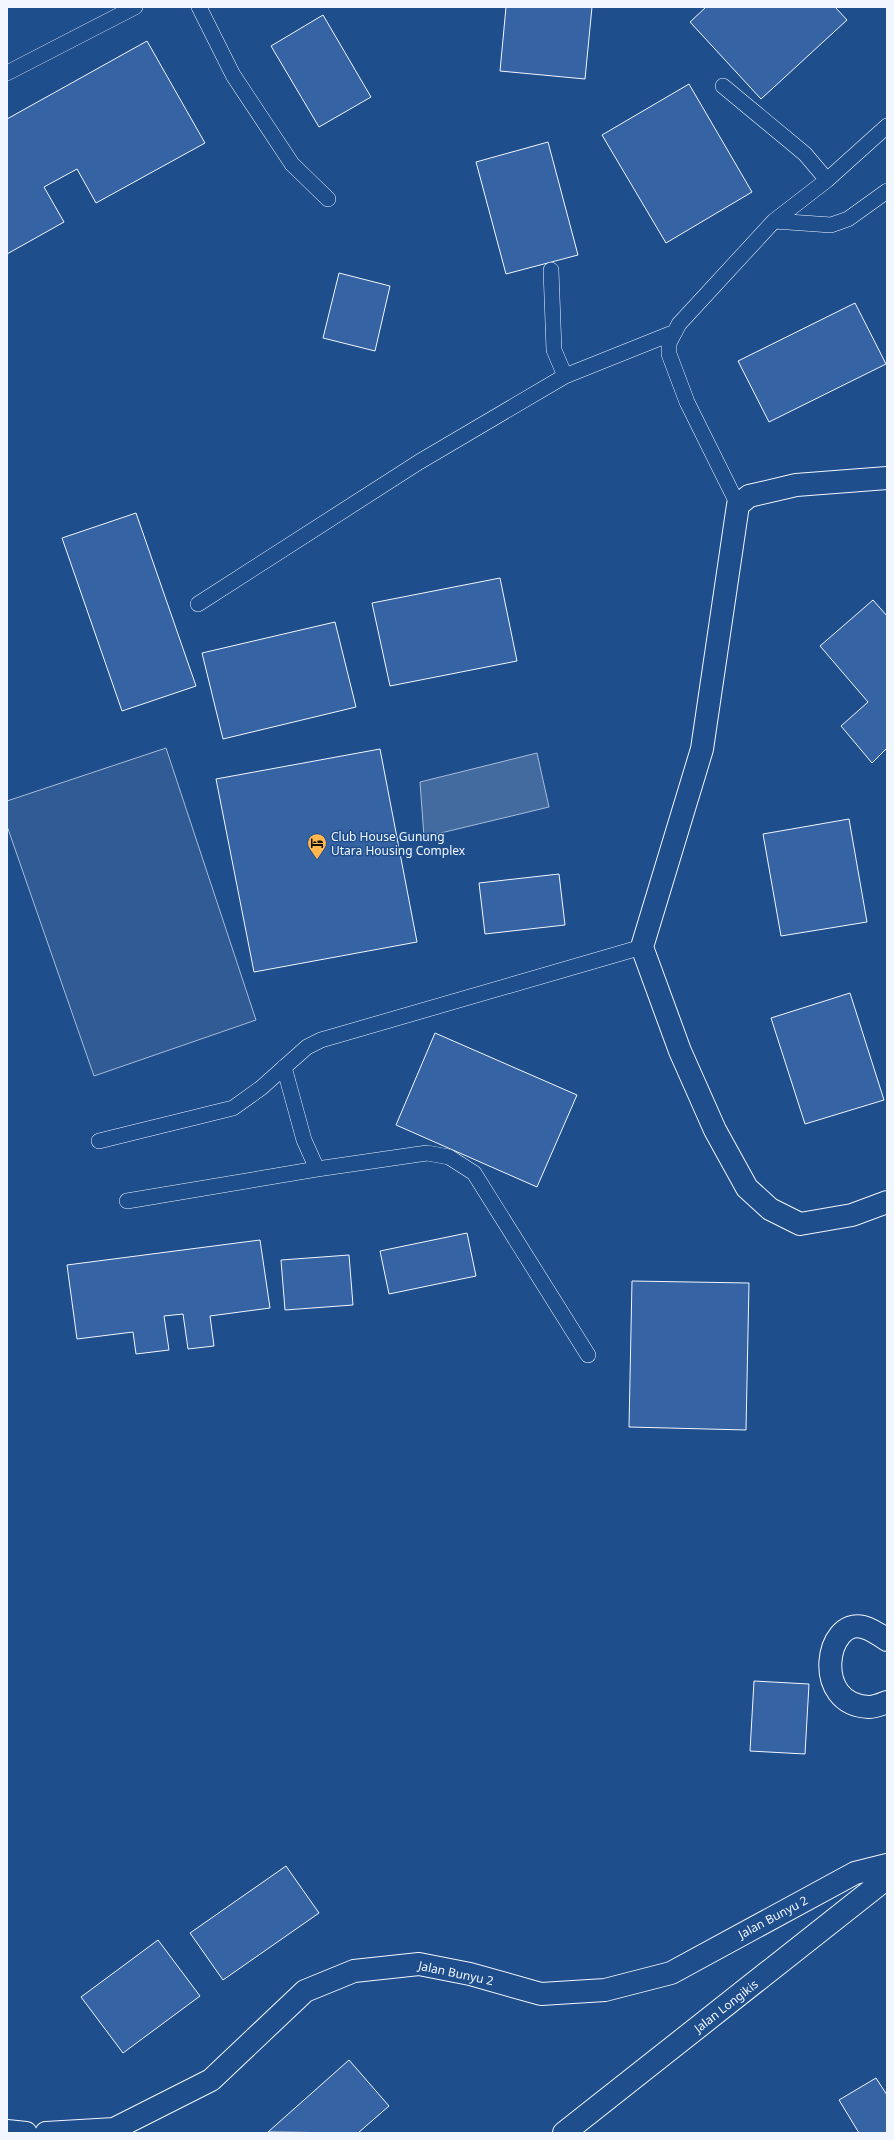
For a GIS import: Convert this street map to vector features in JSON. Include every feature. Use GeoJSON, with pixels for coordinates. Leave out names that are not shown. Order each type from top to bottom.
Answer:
{"type":"FeatureCollection","features":[{"type":"Feature","properties":{"kind":"street"},"geometry":{"type":"LineString","coordinates":[[887,478],[796,484],[749,496],[738,505],[702,749],[642,947],[684,1058],[715,1130],[747,1188],[770,1209],[800,1224],[852,1215],[887,1202]]}},
{"type":"Feature","properties":{"kind":"street"},"geometry":{"type":"LineString","coordinates":[[887,1640],[862,1626],[851,1628],[840,1634],[832,1648],[829,1670],[838,1691],[853,1704],[870,1707],[887,1702]]}},
{"type":"Feature","properties":{"kind":"street","name":"Jalan Bunyu 2"},"geometry":{"type":"LineString","coordinates":[[46,2133],[114,2129],[211,2080],[305,1991],[354,1971],[419,1964],[470,1974],[541,1994],[605,1990],[671,1973],[855,1873],[887,1865]]}},
{"type":"Feature","properties":{"kind":"street","name":"Jalan Longikis"},"geometry":{"type":"LineString","coordinates":[[564,2133],[887,1878]]}},
{"type":"Feature","properties":{"kind":"street"},"geometry":{"type":"LineString","coordinates":[[7,2130],[26,2133]]}},
{"type":"Feature","properties":{"kind":"lane"},"geometry":{"type":"LineString","coordinates":[[7,73],[135,7]]}},
{"type":"Feature","properties":{"kind":"lane"},"geometry":{"type":"LineString","coordinates":[[199,7],[233,75],[292,164],[328,199]]}},
{"type":"Feature","properties":{"kind":"lane"},"geometry":{"type":"LineString","coordinates":[[723,86],[806,154],[827,180]]}},
{"type":"Feature","properties":{"kind":"lane"},"geometry":{"type":"LineString","coordinates":[[738,505],[687,402],[669,354],[669,343],[679,324],[774,221],[827,180],[887,126]]}},
{"type":"Feature","properties":{"kind":"lane"},"geometry":{"type":"LineString","coordinates":[[774,221],[831,225],[848,218],[887,191]]}},
{"type":"Feature","properties":{"kind":"lane"},"geometry":{"type":"LineString","coordinates":[[551,270],[554,350],[565,376]]}},
{"type":"Feature","properties":{"kind":"lane"},"geometry":{"type":"LineString","coordinates":[[198,604],[419,462],[565,376],[675,332]]}},
{"type":"Feature","properties":{"kind":"lane"},"geometry":{"type":"LineString","coordinates":[[99,1141],[234,1108],[261,1088],[307,1047],[321,1040],[642,947]]}},
{"type":"Feature","properties":{"kind":"lane"},"geometry":{"type":"LineString","coordinates":[[284,1067],[304,1140],[317,1169]]}},
{"type":"Feature","properties":{"kind":"lane"},"geometry":{"type":"LineString","coordinates":[[127,1201],[317,1169],[427,1153],[448,1157],[474,1173],[588,1355]]}},
{"type":"Feature","properties":{"kind":"shaded area"},"geometry":{"type":"Polygon","coordinates":[[[166,748],[256,1020],[94,1076],[7,826],[7,801],[166,748]]]}},
{"type":"Feature","properties":{"kind":"shaded area"},"geometry":{"type":"Polygon","coordinates":[[[537,753],[549,807],[424,837],[420,782],[537,753]]]}},
{"type":"Feature","properties":{"kind":"building"},"geometry":{"type":"Polygon","coordinates":[[[506,7],[592,7],[585,79],[500,71],[506,7]]]}},
{"type":"Feature","properties":{"kind":"building"},"geometry":{"type":"Polygon","coordinates":[[[706,7],[835,7],[847,20],[761,99],[690,22],[706,7]]]}},
{"type":"Feature","properties":{"kind":"building"},"geometry":{"type":"Polygon","coordinates":[[[323,15],[371,97],[319,127],[271,46],[323,15]]]}},
{"type":"Feature","properties":{"kind":"building"},"geometry":{"type":"Polygon","coordinates":[[[147,41],[205,143],[96,203],[77,169],[44,187],[64,222],[7,254],[7,119],[147,41]]]}},
{"type":"Feature","properties":{"kind":"building"},"geometry":{"type":"Polygon","coordinates":[[[689,84],[752,192],[666,243],[602,135],[689,84]]]}},
{"type":"Feature","properties":{"kind":"building"},"geometry":{"type":"Polygon","coordinates":[[[548,142],[578,255],[506,274],[476,162],[548,142]]]}},
{"type":"Feature","properties":{"kind":"building"},"geometry":{"type":"Polygon","coordinates":[[[339,273],[390,286],[375,351],[323,338],[339,273]]]}},
{"type":"Feature","properties":{"kind":"building"},"geometry":{"type":"Polygon","coordinates":[[[855,303],[886,364],[769,422],[738,361],[855,303]]]}},
{"type":"Feature","properties":{"kind":"building"},"geometry":{"type":"Polygon","coordinates":[[[136,513],[196,686],[122,711],[62,538],[136,513]]]}},
{"type":"Feature","properties":{"kind":"building"},"geometry":{"type":"Polygon","coordinates":[[[500,578],[517,661],[390,686],[372,603],[500,578]]]}},
{"type":"Feature","properties":{"kind":"building"},"geometry":{"type":"Polygon","coordinates":[[[873,600],[887,616],[887,748],[872,763],[841,726],[868,702],[820,646],[873,600]]]}},
{"type":"Feature","properties":{"kind":"building"},"geometry":{"type":"Polygon","coordinates":[[[335,622],[356,707],[223,739],[202,653],[335,622]]]}},
{"type":"Feature","properties":{"kind":"building","name":"Club House Gunung Utara Housing Complex"},"geometry":{"type":"Polygon","coordinates":[[[380,749],[417,942],[254,972],[216,779],[380,749]]]}},
{"type":"Feature","properties":{"kind":"building"},"geometry":{"type":"Polygon","coordinates":[[[849,819],[867,922],[781,936],[763,834],[849,819]]]}},
{"type":"Feature","properties":{"kind":"building"},"geometry":{"type":"Polygon","coordinates":[[[559,874],[565,925],[485,934],[479,883],[559,874]]]}},
{"type":"Feature","properties":{"kind":"building"},"geometry":{"type":"Polygon","coordinates":[[[850,993],[884,1100],[805,1124],[771,1018],[850,993]]]}},
{"type":"Feature","properties":{"kind":"building"},"geometry":{"type":"Polygon","coordinates":[[[435,1033],[577,1095],[537,1187],[396,1125],[435,1033]]]}},
{"type":"Feature","properties":{"kind":"building"},"geometry":{"type":"Polygon","coordinates":[[[467,1233],[476,1276],[389,1294],[380,1251],[467,1233]]]}},
{"type":"Feature","properties":{"kind":"building"},"geometry":{"type":"Polygon","coordinates":[[[260,1240],[270,1308],[210,1316],[214,1346],[188,1349],[183,1314],[164,1316],[169,1350],[136,1354],[133,1332],[77,1339],[67,1265],[260,1240]]]}},
{"type":"Feature","properties":{"kind":"building"},"geometry":{"type":"Polygon","coordinates":[[[349,1255],[353,1305],[285,1310],[281,1260],[349,1255]]]}},
{"type":"Feature","properties":{"kind":"building"},"geometry":{"type":"Polygon","coordinates":[[[632,1281],[749,1283],[746,1430],[629,1427],[632,1281]]]}},
{"type":"Feature","properties":{"kind":"building"},"geometry":{"type":"Polygon","coordinates":[[[754,1681],[809,1684],[805,1754],[750,1751],[754,1681]]]}},
{"type":"Feature","properties":{"kind":"building"},"geometry":{"type":"Polygon","coordinates":[[[286,1866],[319,1913],[223,1980],[190,1933],[286,1866]]]}},
{"type":"Feature","properties":{"kind":"building"},"geometry":{"type":"Polygon","coordinates":[[[158,1940],[200,1996],[123,2053],[81,1997],[158,1940]]]}},
{"type":"Feature","properties":{"kind":"building"},"geometry":{"type":"Polygon","coordinates":[[[349,2060],[389,2106],[358,2133],[268,2132],[349,2060]]]}},
{"type":"Feature","properties":{"kind":"building"},"geometry":{"type":"Polygon","coordinates":[[[876,2078],[887,2095],[887,2133],[859,2133],[839,2100],[876,2078]]]}},
{"type":"Feature","properties":{"kind":"place","name":"Club House Gunung Utara Housing Complex"},"geometry":{"type":"Point","coordinates":[317,860]}}]}
